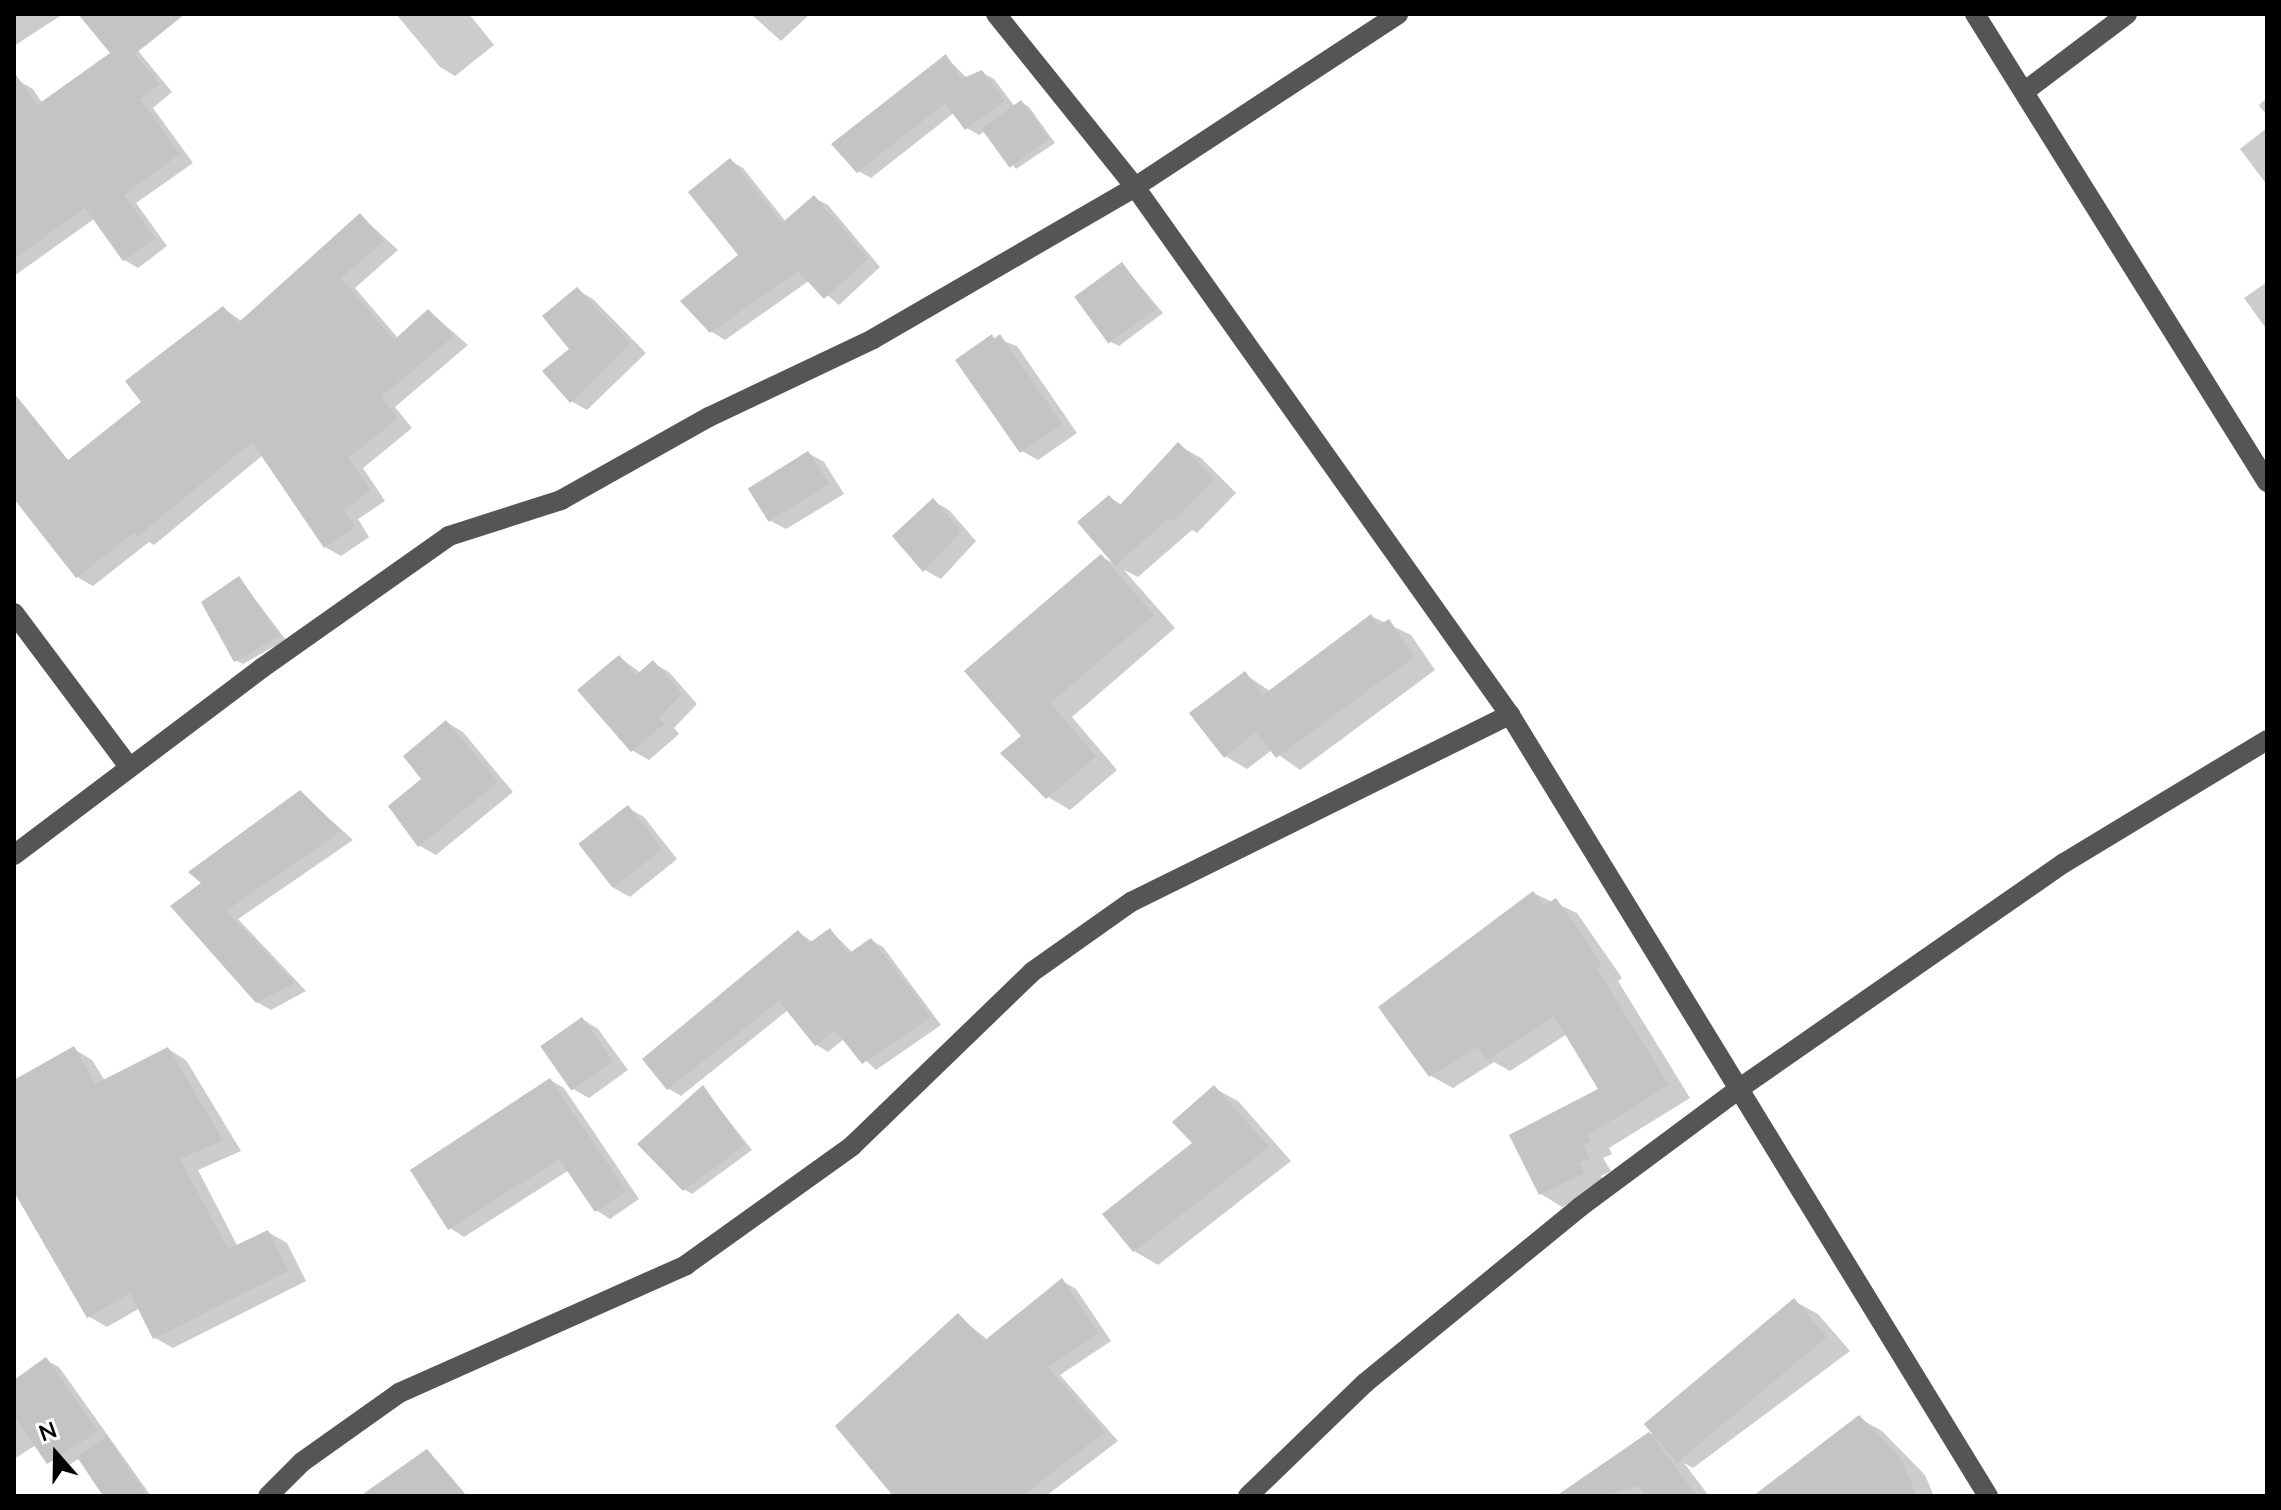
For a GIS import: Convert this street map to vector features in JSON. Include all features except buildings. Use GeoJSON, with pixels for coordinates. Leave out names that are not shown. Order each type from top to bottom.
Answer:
{"type":"FeatureCollection","features":[{"type":"Feature","properties":{"kind":"street"},"geometry":{"type":"LineString","coordinates":[[996,14],[1135,187],[1510,715],[1988,1496]]}},
{"type":"Feature","properties":{"kind":"street"},"geometry":{"type":"LineString","coordinates":[[14,855],[129,767],[449,536],[561,500],[709,417],[873,339],[1135,187],[1398,14]]}},
{"type":"Feature","properties":{"kind":"street"},"geometry":{"type":"LineString","coordinates":[[1975,14],[2267,482]]}},
{"type":"Feature","properties":{"kind":"street"},"geometry":{"type":"LineString","coordinates":[[2025,91],[2127,14]]}},
{"type":"Feature","properties":{"kind":"street"},"geometry":{"type":"LineString","coordinates":[[14,613],[129,767]]}},
{"type":"Feature","properties":{"kind":"street"},"geometry":{"type":"LineString","coordinates":[[268,1496],[302,1462],[399,1393],[686,1265],[852,1146],[1032,972],[1131,902],[1510,715]]}},
{"type":"Feature","properties":{"kind":"street"},"geometry":{"type":"LineString","coordinates":[[1248,1496],[1377,1373],[1580,1207],[1740,1088],[2064,863],[2267,740]]}}]}
